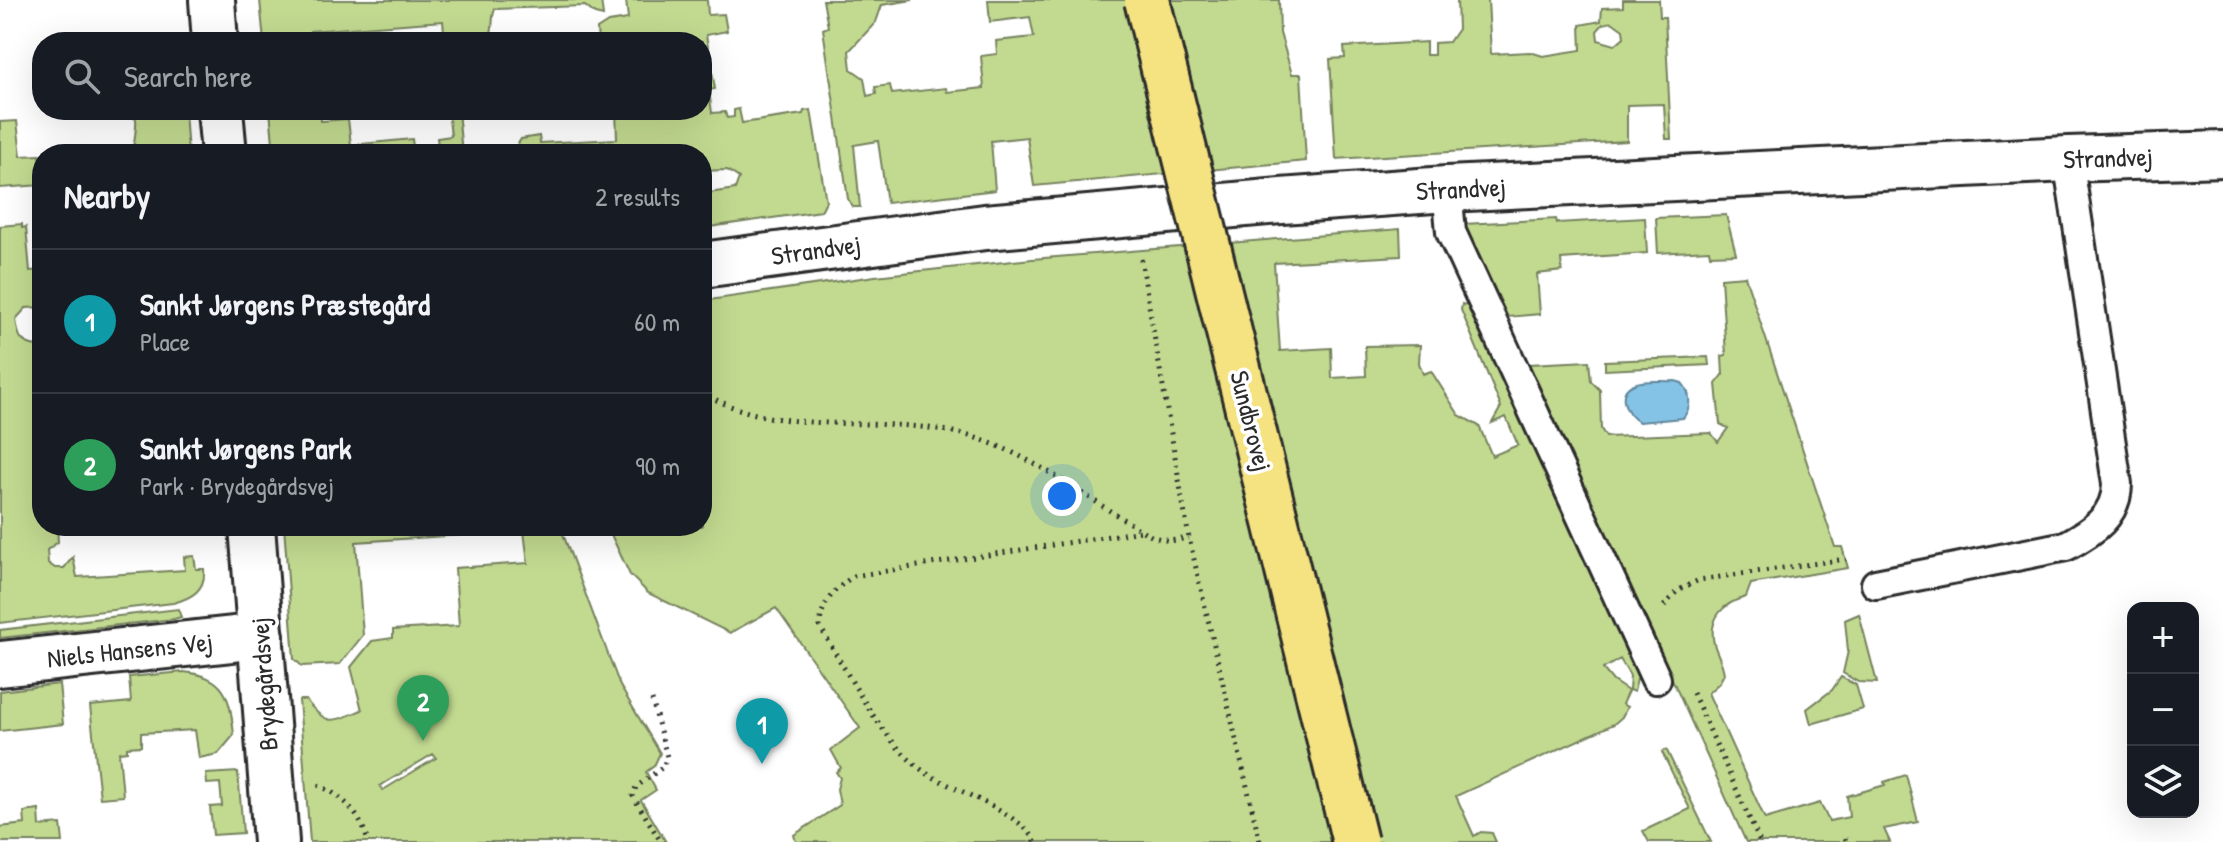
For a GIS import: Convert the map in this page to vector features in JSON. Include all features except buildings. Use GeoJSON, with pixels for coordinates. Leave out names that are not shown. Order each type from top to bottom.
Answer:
{"type":"FeatureCollection","features":[{"type":"Feature","properties":{"kind":"main road","name":"Sundbrovej"},"geometry":{"type":"LineString","coordinates":[[1147,0],[1355,842]]}},
{"type":"Feature","properties":{"kind":"street"},"geometry":{"type":"LineString","coordinates":[[212,0],[214,32]]}},
{"type":"Feature","properties":{"kind":"street"},"geometry":{"type":"LineString","coordinates":[[221,120],[223,144]]}},
{"type":"Feature","properties":{"kind":"street","name":"Strandvej"},"geometry":{"type":"LineString","coordinates":[[712,264],[985,227],[1447,189],[2223,154]]}},
{"type":"Feature","properties":{"kind":"street","name":"Brydegårdsvej"},"geometry":{"type":"LineString","coordinates":[[253,536],[276,842]]}},
{"type":"Feature","properties":{"kind":"street","name":"Niels Hansens Vej"},"geometry":{"type":"LineString","coordinates":[[0,664],[261,636]]}},
{"type":"Feature","properties":{"kind":"lane"},"geometry":{"type":"LineString","coordinates":[[1876,584],[2066,546],[2091,531],[2111,512],[2117,484],[2068,159]]}},
{"type":"Feature","properties":{"kind":"lane"},"geometry":{"type":"LineString","coordinates":[[1447,189],[1451,232],[1656,679]]}},
{"type":"Feature","properties":{"kind":"path"},"geometry":{"type":"LineString","coordinates":[[1134,213],[1189,538],[1260,842]]}},
{"type":"Feature","properties":{"kind":"path"},"geometry":{"type":"LineString","coordinates":[[712,396],[744,410],[789,422],[927,428],[971,436],[1015,454],[1153,537],[1170,541],[1189,538]]}},
{"type":"Feature","properties":{"kind":"path"},"geometry":{"type":"LineString","coordinates":[[1035,842],[1034,837],[1014,819],[926,773],[887,736],[820,627],[820,615],[830,596],[854,576],[1142,531]]}},
{"type":"Feature","properties":{"kind":"path"},"geometry":{"type":"LineString","coordinates":[[1661,615],[1670,596],[1688,584],[1854,558]]}},
{"type":"Feature","properties":{"kind":"path"},"geometry":{"type":"LineString","coordinates":[[1691,689],[1760,842]]}},
{"type":"Feature","properties":{"kind":"path"},"geometry":{"type":"LineString","coordinates":[[652,700],[667,757],[663,767],[636,787],[633,796],[661,842]]}},
{"type":"Feature","properties":{"kind":"path"},"geometry":{"type":"LineString","coordinates":[[272,787],[310,782],[325,788],[355,812],[363,824],[368,842]]}},
{"type":"Feature","properties":{"kind":"green space"},"geometry":{"type":"Polygon","coordinates":[[[260,0],[601,0],[603,16],[585,6],[495,9],[491,32],[444,32],[443,21],[310,32],[263,32],[260,0]]]}},
{"type":"Feature","properties":{"kind":"green space"},"geometry":{"type":"Polygon","coordinates":[[[626,0],[707,0],[708,15],[724,14],[727,31],[712,34],[597,32],[608,22],[628,19],[626,0]]]}},
{"type":"Feature","properties":{"kind":"green space"},"geometry":{"type":"Polygon","coordinates":[[[823,0],[913,0],[882,5],[876,22],[849,51],[851,69],[864,78],[867,96],[876,94],[875,87],[890,85],[892,94],[946,88],[947,92],[984,88],[981,56],[997,54],[996,41],[1034,37],[1030,17],[990,22],[988,0],[1279,0],[1280,33],[1292,74],[1301,74],[1306,161],[1034,186],[1027,137],[991,141],[995,190],[887,203],[878,141],[854,145],[860,207],[853,207],[848,199],[823,29],[828,27],[823,0]]]}},
{"type":"Feature","properties":{"kind":"green space"},"geometry":{"type":"Polygon","coordinates":[[[1457,0],[1488,0],[1491,54],[1530,52],[1543,56],[1581,50],[1580,25],[1601,21],[1602,8],[1623,7],[1623,0],[1659,0],[1660,17],[1665,17],[1671,139],[1666,139],[1664,104],[1627,105],[1627,141],[1336,159],[1330,59],[1345,58],[1344,47],[1426,42],[1426,55],[1434,55],[1434,43],[1449,42],[1458,29],[1457,0]],[[1612,22],[1603,24],[1597,31],[1598,40],[1615,45],[1624,37],[1623,30],[1612,22]]]}},
{"type":"Feature","properties":{"kind":"green space"},"geometry":{"type":"Polygon","coordinates":[[[739,109],[742,123],[803,114],[811,110],[826,201],[821,211],[712,227],[712,192],[735,189],[739,178],[727,170],[712,171],[712,144],[518,144],[521,139],[539,136],[540,143],[617,139],[616,120],[712,120],[712,113],[725,112],[727,118],[734,117],[734,110],[739,109]]]}},
{"type":"Feature","properties":{"kind":"green space"},"geometry":{"type":"Polygon","coordinates":[[[136,120],[186,120],[187,144],[134,144],[136,120]]]}},
{"type":"Feature","properties":{"kind":"green space"},"geometry":{"type":"Polygon","coordinates":[[[271,120],[348,120],[351,144],[273,144],[271,120]]]}},
{"type":"Feature","properties":{"kind":"green space"},"geometry":{"type":"Polygon","coordinates":[[[449,120],[459,120],[461,144],[438,144],[437,138],[451,136],[449,120]]]}},
{"type":"Feature","properties":{"kind":"green space"},"geometry":{"type":"Polygon","coordinates":[[[17,121],[21,156],[32,155],[32,186],[0,188],[0,122],[17,121]]]}},
{"type":"Feature","properties":{"kind":"green space"},"geometry":{"type":"Polygon","coordinates":[[[412,139],[413,144],[361,144],[412,139]]]}},
{"type":"Feature","properties":{"kind":"green space"},"geometry":{"type":"Polygon","coordinates":[[[1726,215],[1736,254],[1710,255],[1709,250],[1658,253],[1656,218],[1726,215]]]}},
{"type":"Feature","properties":{"kind":"green space"},"geometry":{"type":"Polygon","coordinates":[[[1645,218],[1647,253],[1561,259],[1562,271],[1537,274],[1540,314],[1507,317],[1464,224],[1556,219],[1557,223],[1645,218]]]}},
{"type":"Feature","properties":{"kind":"green space"},"geometry":{"type":"Polygon","coordinates":[[[22,224],[22,228],[26,227],[32,271],[32,308],[26,308],[16,319],[21,338],[32,344],[32,536],[58,536],[58,542],[47,550],[48,563],[55,568],[64,568],[73,557],[77,577],[185,570],[184,557],[194,556],[196,569],[204,569],[203,582],[186,599],[0,623],[0,226],[22,224]]]}},
{"type":"Feature","properties":{"kind":"green space"},"geometry":{"type":"Polygon","coordinates":[[[1400,229],[1401,256],[1274,263],[1280,351],[1331,348],[1332,378],[1366,376],[1365,346],[1420,345],[1419,363],[1423,374],[1431,371],[1459,415],[1479,426],[1492,456],[1518,445],[1506,417],[1492,423],[1501,407],[1461,310],[1462,304],[1470,306],[1636,667],[1638,675],[1634,692],[1629,690],[1630,676],[1620,659],[1603,669],[1613,681],[1628,691],[1622,704],[1627,707],[1622,717],[1614,724],[1456,796],[1474,836],[1481,832],[1492,833],[1496,842],[796,842],[794,835],[840,805],[837,789],[840,778],[836,772],[841,768],[831,750],[860,728],[776,608],[730,633],[648,593],[630,575],[612,536],[712,536],[712,300],[875,276],[1032,259],[1400,229]]]}},
{"type":"Feature","properties":{"kind":"green space"},"geometry":{"type":"Polygon","coordinates":[[[1745,276],[1835,547],[1842,547],[1848,568],[1751,584],[1746,597],[1724,608],[1715,619],[1713,635],[1724,674],[1708,693],[1765,819],[1820,803],[1829,821],[1849,817],[1847,796],[1906,775],[1918,822],[1884,829],[1890,842],[1746,842],[1529,364],[1589,361],[1591,381],[1600,390],[1601,429],[1606,437],[1711,433],[1718,442],[1728,428],[1720,424],[1716,384],[1723,375],[1722,356],[1726,355],[1721,278],[1745,276]]]}},
{"type":"Feature","properties":{"kind":"green space"},"geometry":{"type":"Polygon","coordinates":[[[1708,357],[1709,365],[1605,370],[1605,361],[1708,357]]]}},
{"type":"Feature","properties":{"kind":"green space"},"geometry":{"type":"Polygon","coordinates":[[[285,536],[448,536],[356,542],[363,635],[340,664],[302,666],[294,659],[285,536]]]}},
{"type":"Feature","properties":{"kind":"green space"},"geometry":{"type":"Polygon","coordinates":[[[525,536],[564,536],[620,686],[660,753],[654,766],[646,772],[656,790],[641,800],[666,842],[310,842],[299,700],[306,700],[319,715],[331,720],[362,710],[351,667],[372,641],[393,638],[393,630],[459,626],[455,568],[528,563],[525,536]],[[433,754],[380,786],[383,790],[436,758],[433,754]]]}},
{"type":"Feature","properties":{"kind":"green space"},"geometry":{"type":"Polygon","coordinates":[[[178,609],[181,617],[174,619],[0,638],[0,630],[178,609]]]}},
{"type":"Feature","properties":{"kind":"green space"},"geometry":{"type":"Polygon","coordinates":[[[1859,614],[1877,683],[1858,682],[1843,673],[1848,651],[1845,620],[1859,614]]]}},
{"type":"Feature","properties":{"kind":"green space"},"geometry":{"type":"Polygon","coordinates":[[[184,672],[198,674],[218,684],[228,700],[234,735],[218,754],[199,758],[195,730],[141,733],[141,746],[127,747],[127,751],[119,752],[123,796],[100,798],[90,706],[131,702],[129,677],[184,672]]]}},
{"type":"Feature","properties":{"kind":"green space"},"geometry":{"type":"Polygon","coordinates":[[[1841,677],[1856,685],[1863,709],[1811,724],[1807,709],[1832,690],[1841,677]]]}},
{"type":"Feature","properties":{"kind":"green space"},"geometry":{"type":"Polygon","coordinates":[[[59,684],[63,724],[0,731],[0,691],[59,684]]]}},
{"type":"Feature","properties":{"kind":"green space"},"geometry":{"type":"Polygon","coordinates":[[[1665,750],[1711,842],[1649,842],[1643,831],[1690,809],[1662,752],[1665,750]]]}},
{"type":"Feature","properties":{"kind":"green space"},"geometry":{"type":"Polygon","coordinates":[[[238,772],[243,833],[213,835],[210,807],[222,806],[220,783],[207,784],[206,774],[238,772]]]}},
{"type":"Feature","properties":{"kind":"green space"},"geometry":{"type":"Polygon","coordinates":[[[39,810],[40,826],[61,824],[63,842],[0,842],[0,827],[25,824],[24,812],[39,810]]]}},
{"type":"Feature","properties":{"kind":"water"},"geometry":{"type":"Polygon","coordinates":[[[1643,382],[1682,383],[1689,396],[1688,409],[1683,418],[1639,422],[1630,414],[1624,403],[1628,388],[1643,382]]]}},
{"type":"Feature","properties":{"kind":"place","name":"Sankt Jørgens Park"},"geometry":{"type":"Point","coordinates":[423,741]}},
{"type":"Feature","properties":{"kind":"place","name":"Sankt Jørgens Præstegård"},"geometry":{"type":"Point","coordinates":[762,764]}}]}
